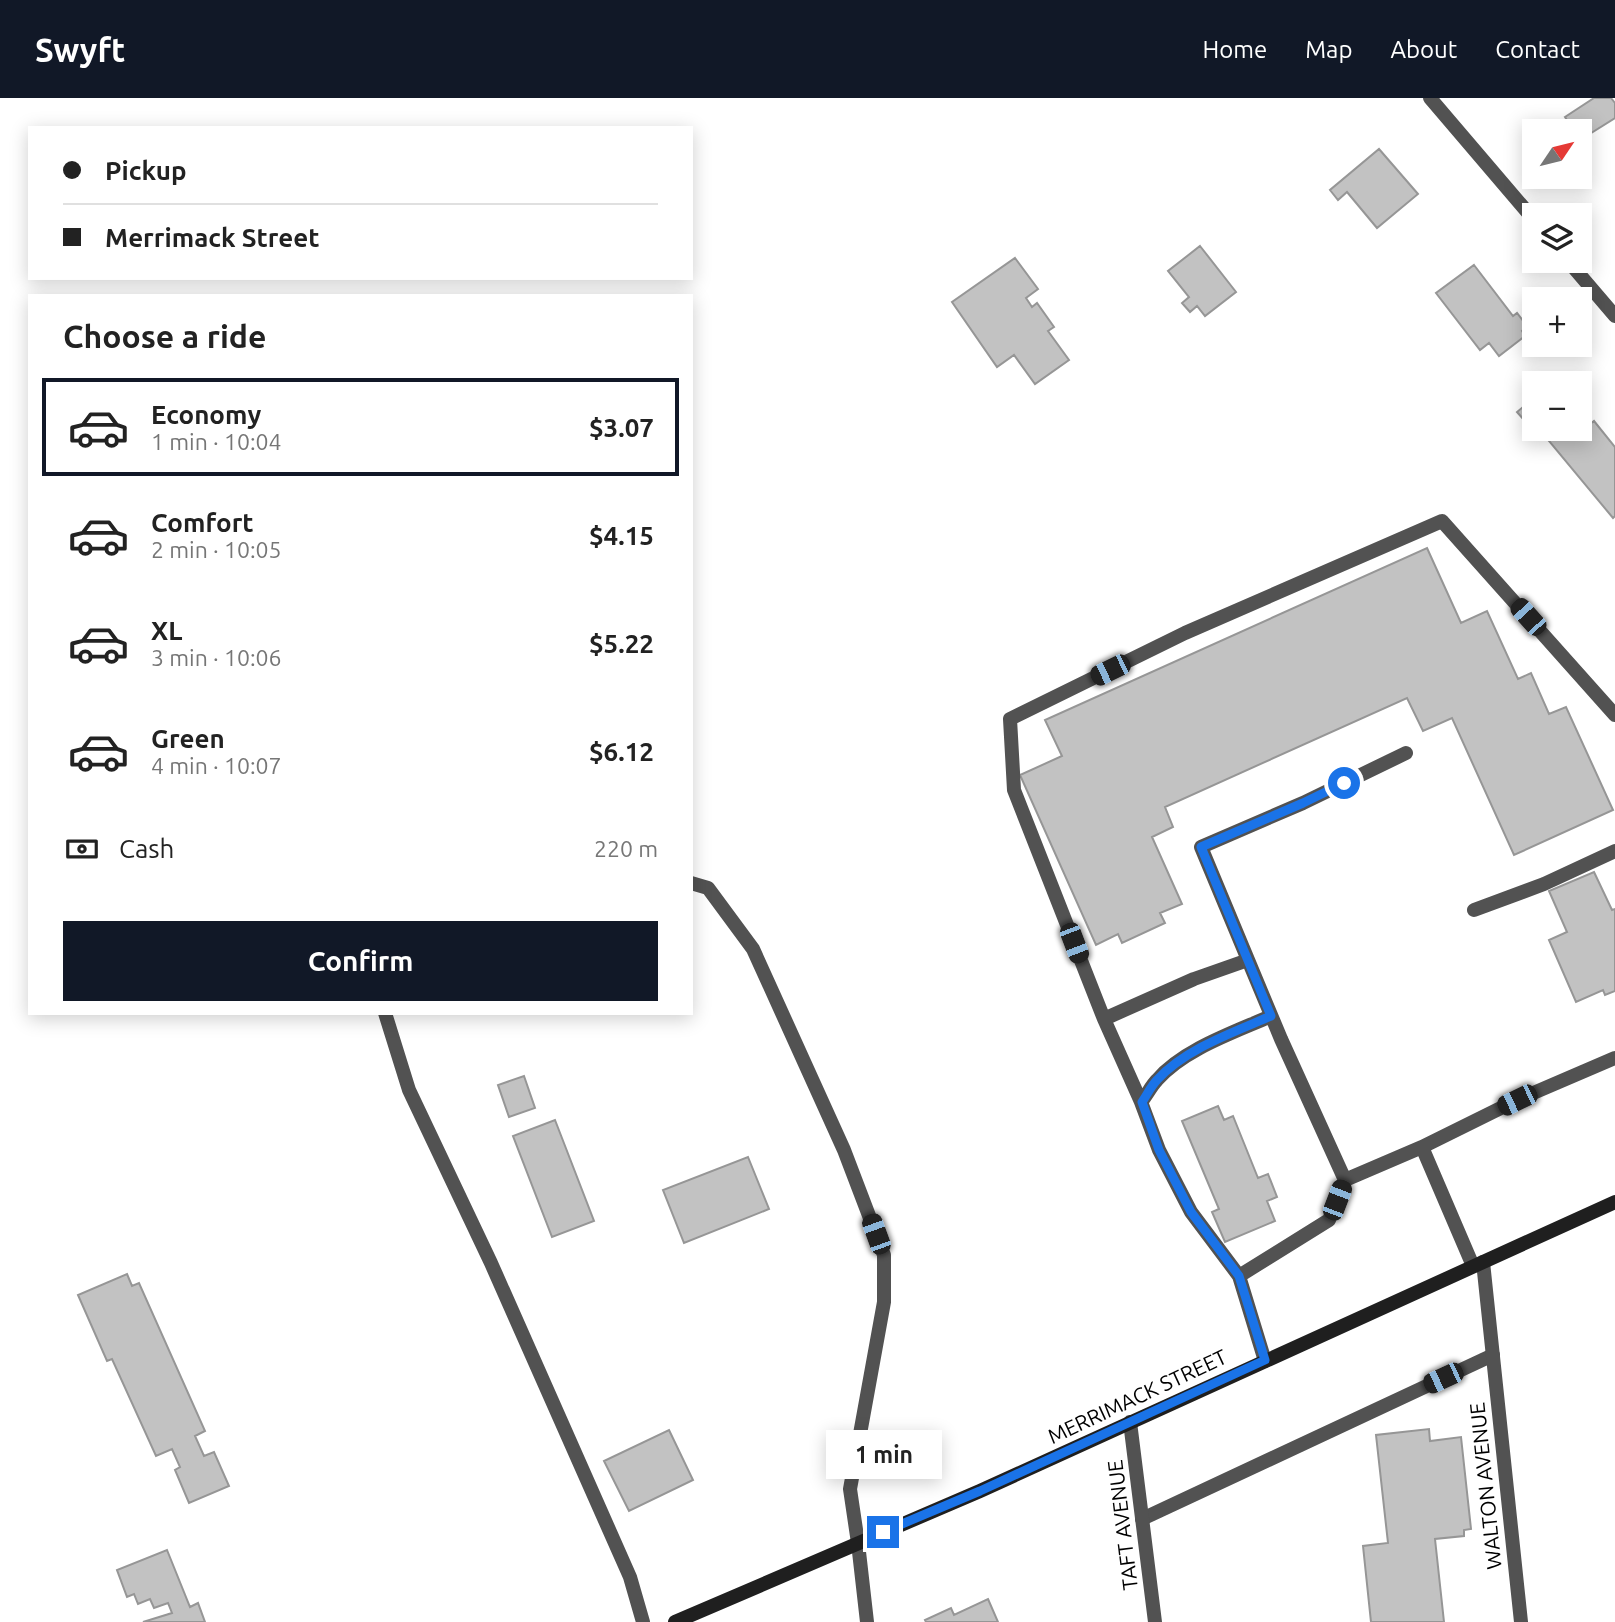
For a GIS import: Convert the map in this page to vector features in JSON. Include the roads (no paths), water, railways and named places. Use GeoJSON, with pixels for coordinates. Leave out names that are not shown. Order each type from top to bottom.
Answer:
{"type":"FeatureCollection","features":[{"type":"Feature","properties":{"kind":"main road","name":"MERRIMACK STREET"},"geometry":{"type":"LineString","coordinates":[[675,1622],[980,1491],[1615,1202]]}},
{"type":"Feature","properties":{"kind":"street"},"geometry":{"type":"LineString","coordinates":[[1430,98],[1522,206]]}},
{"type":"Feature","properties":{"kind":"street"},"geometry":{"type":"LineString","coordinates":[[1578,273],[1615,316]]}},
{"type":"Feature","properties":{"kind":"street"},"geometry":{"type":"LineString","coordinates":[[1265,1360],[1239,1276],[1191,1212],[1159,1150],[1142,1102],[1104,1019],[1014,790],[1010,719],[1185,634],[1442,521],[1615,715]]}},
{"type":"Feature","properties":{"kind":"street"},"geometry":{"type":"LineString","coordinates":[[1345,1180],[1271,1016],[1201,847],[1303,803],[1406,753]]}},
{"type":"Feature","properties":{"kind":"street"},"geometry":{"type":"LineString","coordinates":[[1474,910],[1544,884],[1615,851]]}},
{"type":"Feature","properties":{"kind":"street"},"geometry":{"type":"LineString","coordinates":[[693,884],[708,888],[753,949],[844,1150],[884,1255],[884,1302],[850,1489],[867,1622]]}},
{"type":"Feature","properties":{"kind":"street"},"geometry":{"type":"LineString","coordinates":[[1104,1019],[1194,979],[1248,960]]}},
{"type":"Feature","properties":{"kind":"street"},"geometry":{"type":"LineString","coordinates":[[386,1015],[409,1090],[491,1263],[588,1481],[630,1577],[643,1622]]}},
{"type":"Feature","properties":{"kind":"street"},"geometry":{"type":"LineString","coordinates":[[1142,1102],[1157,1080],[1176,1063],[1203,1047],[1271,1016]]}},
{"type":"Feature","properties":{"kind":"street"},"geometry":{"type":"LineString","coordinates":[[1239,1276],[1329,1220],[1345,1180],[1615,1058]]}},
{"type":"Feature","properties":{"kind":"street","name":"WALTON AVENUE"},"geometry":{"type":"LineString","coordinates":[[1422,1147],[1478,1264],[1493,1355],[1521,1622]]}},
{"type":"Feature","properties":{"kind":"street"},"geometry":{"type":"LineString","coordinates":[[1142,1519],[1493,1355]]}},
{"type":"Feature","properties":{"kind":"street","name":"TAFT AVENUE"},"geometry":{"type":"LineString","coordinates":[[1130,1422],[1155,1622]]}}]}
